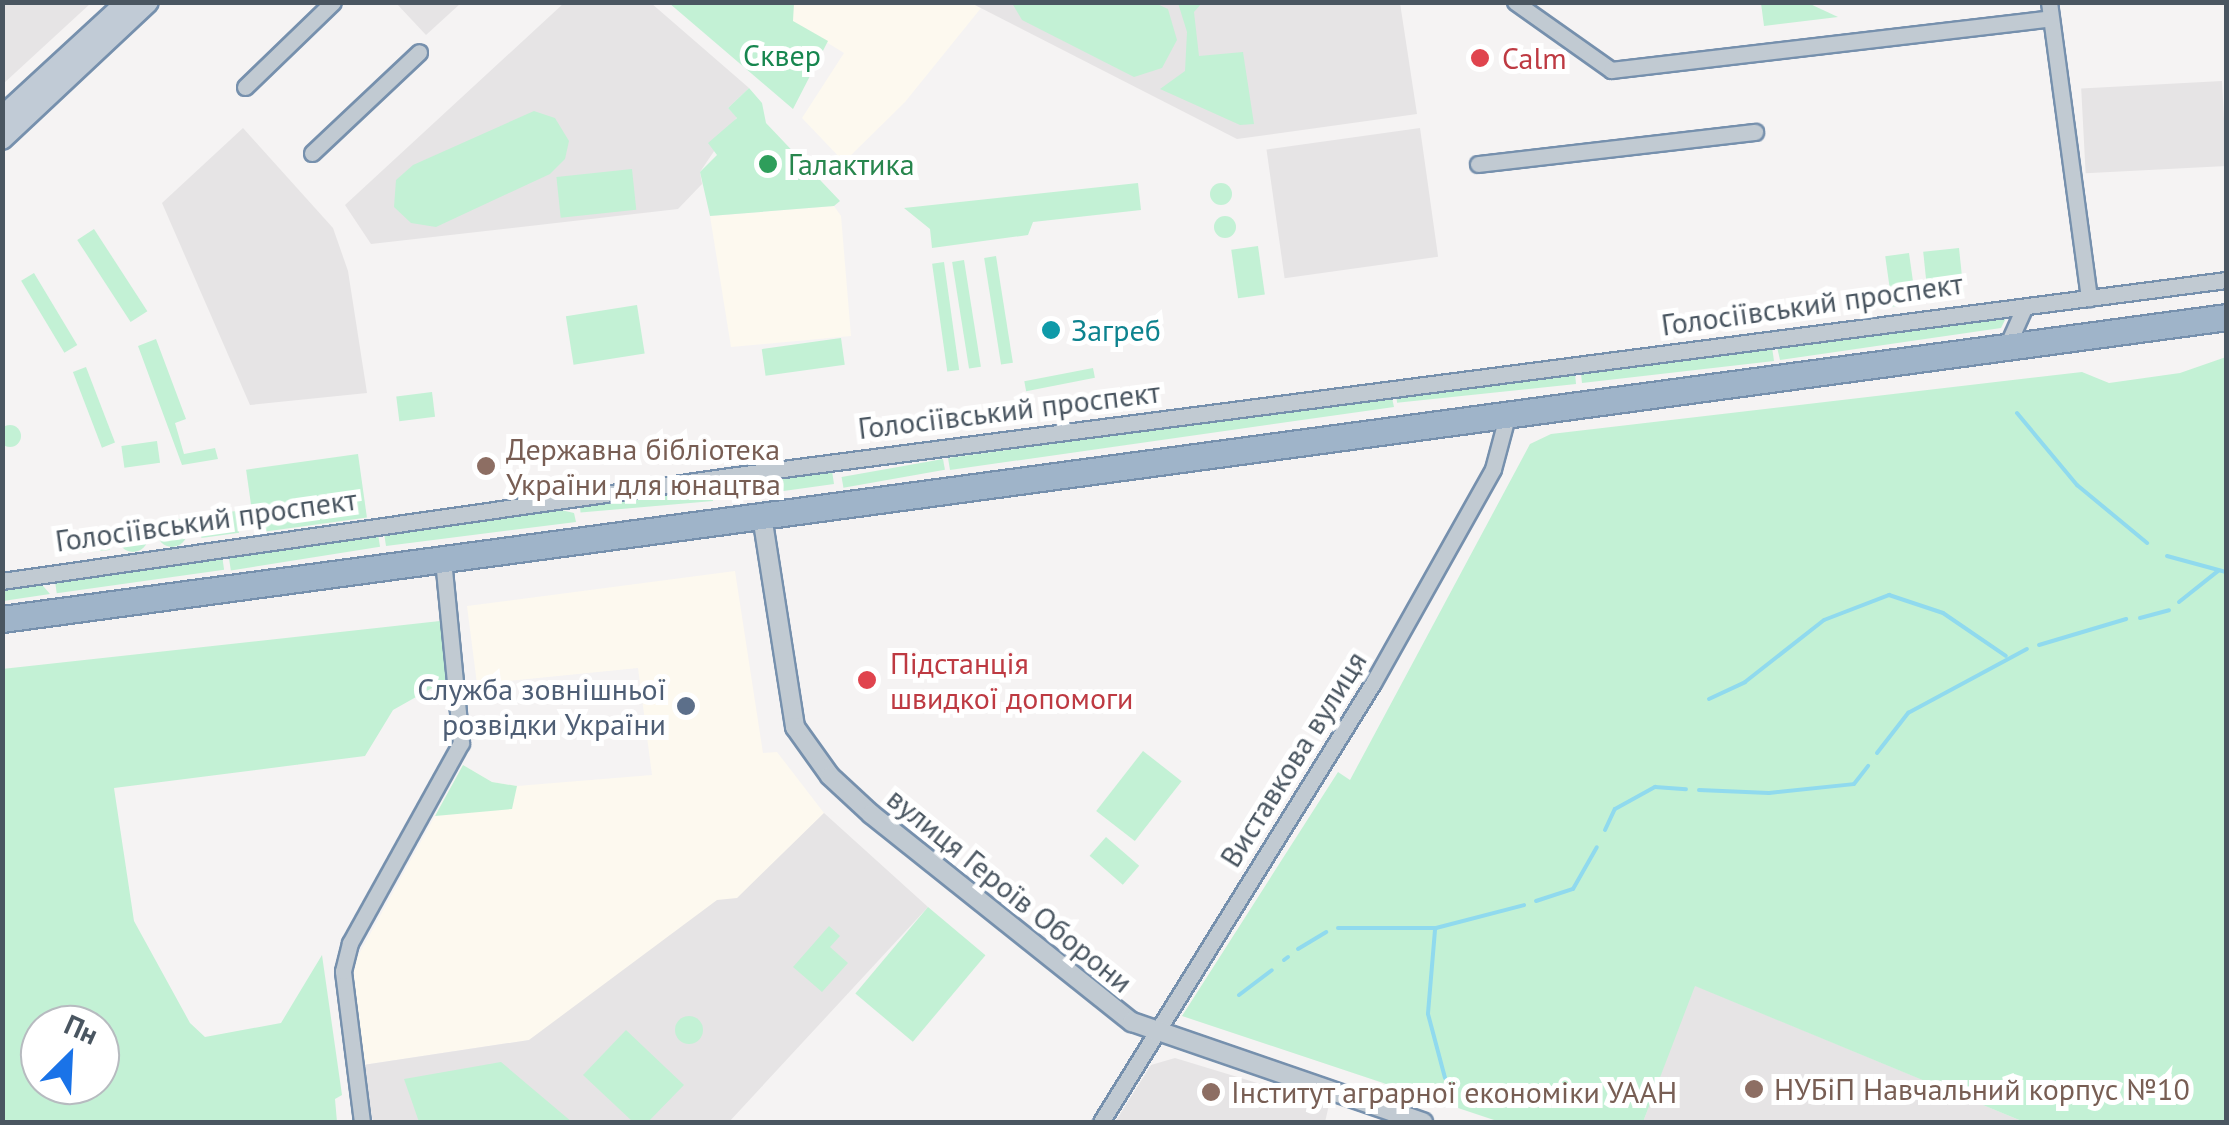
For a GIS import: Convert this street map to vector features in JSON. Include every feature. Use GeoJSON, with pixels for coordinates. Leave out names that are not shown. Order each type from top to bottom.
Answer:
{"type":"FeatureCollection","features":[{"type":"Feature","properties":{"kind":"highway"},"geometry":{"type":"LineString","coordinates":[[2,619],[2226,317]]}},
{"type":"Feature","properties":{"kind":"main road"},"geometry":{"type":"LineString","coordinates":[[2,117],[126,2]]}},
{"type":"Feature","properties":{"kind":"main road"},"geometry":{"type":"LineString","coordinates":[[2,139],[148,2]]}},
{"type":"Feature","properties":{"kind":"street"},"geometry":{"type":"LineString","coordinates":[[244,87],[333,2]]}},
{"type":"Feature","properties":{"kind":"street"},"geometry":{"type":"LineString","coordinates":[[1515,2],[1611,70],[2050,10],[2088,298]]}},
{"type":"Feature","properties":{"kind":"street"},"geometry":{"type":"LineString","coordinates":[[312,154],[419,52]]}},
{"type":"Feature","properties":{"kind":"street"},"geometry":{"type":"LineString","coordinates":[[1478,164],[1754,132]]}},
{"type":"Feature","properties":{"kind":"street","name":"Голосіївський проспект"},"geometry":{"type":"LineString","coordinates":[[2,581],[731,476],[2226,280]]}},
{"type":"Feature","properties":{"kind":"street"},"geometry":{"type":"LineString","coordinates":[[2006,346],[2024,308]]}},
{"type":"Feature","properties":{"kind":"street","name":"Виставкова вулиця"},"geometry":{"type":"LineString","coordinates":[[1100,1122],[1153,1031],[1364,698],[1493,469],[1508,413]]}},
{"type":"Feature","properties":{"kind":"street","name":"вулиця Героїв Оборони"},"geometry":{"type":"LineString","coordinates":[[762,516],[786,686],[805,743],[871,814],[1120,1015],[1153,1031],[1423,1122]]}},
{"type":"Feature","properties":{"kind":"street"},"geometry":{"type":"LineString","coordinates":[[362,1122],[343,972],[350,942],[461,743],[443,560]]}},
{"type":"Feature","properties":{"kind":"shaded area"},"geometry":{"type":"Polygon","coordinates":[[[971,2],[981,8],[905,102],[844,162],[802,118],[844,53],[792,21],[794,3],[971,2]]]}},
{"type":"Feature","properties":{"kind":"shaded area"},"geometry":{"type":"Polygon","coordinates":[[[3,3],[91,3],[3,84],[3,3]]]}},
{"type":"Feature","properties":{"kind":"shaded area"},"geometry":{"type":"Polygon","coordinates":[[[396,3],[461,3],[426,35],[396,3]]]}},
{"type":"Feature","properties":{"kind":"shaded area"},"geometry":{"type":"Polygon","coordinates":[[[564,3],[651,3],[749,88],[728,108],[737,117],[700,172],[702,184],[678,209],[371,244],[345,205],[564,3]]]}},
{"type":"Feature","properties":{"kind":"shaded area"},"geometry":{"type":"Polygon","coordinates":[[[971,3],[1400,3],[1417,114],[1237,139],[971,3]]]}},
{"type":"Feature","properties":{"kind":"shaded area"},"geometry":{"type":"Polygon","coordinates":[[[2222,81],[2226,166],[2086,173],[2081,88],[2222,81]]]}},
{"type":"Feature","properties":{"kind":"shaded area"},"geometry":{"type":"Polygon","coordinates":[[[243,128],[333,228],[348,271],[367,393],[250,405],[162,203],[243,128]]]}},
{"type":"Feature","properties":{"kind":"shaded area"},"geometry":{"type":"Polygon","coordinates":[[[1420,128],[1438,257],[1285,278],[1267,150],[1420,128]]]}},
{"type":"Feature","properties":{"kind":"shaded area"},"geometry":{"type":"Polygon","coordinates":[[[834,206],[841,216],[851,336],[731,347],[710,216],[834,206]]]}},
{"type":"Feature","properties":{"kind":"shaded area"},"geometry":{"type":"Polygon","coordinates":[[[735,571],[763,753],[777,752],[824,813],[737,899],[529,1040],[363,1065],[353,965],[463,765],[492,782],[517,786],[652,775],[638,668],[477,684],[467,606],[735,571]]]}},
{"type":"Feature","properties":{"kind":"shaded area"},"geometry":{"type":"Polygon","coordinates":[[[824,813],[928,907],[729,1122],[373,1122],[363,1065],[529,1040],[717,900],[737,898],[824,813]]]}},
{"type":"Feature","properties":{"kind":"shaded area"},"geometry":{"type":"Polygon","coordinates":[[[1694,985],[2024,1122],[1643,1122],[1694,985]]]}},
{"type":"Feature","properties":{"kind":"shaded area","name":"Інститут аграрної економіки УААН"},"geometry":{"type":"Polygon","coordinates":[[[1175,1058],[1329,1105],[1325,1122],[1115,1122],[1151,1065],[1175,1058]]]}},
{"type":"Feature","properties":{"kind":"green space","name":"Сквер"},"geometry":{"type":"Polygon","coordinates":[[[669,3],[794,3],[793,21],[828,41],[793,109],[669,3]]]}},
{"type":"Feature","properties":{"kind":"green space"},"geometry":{"type":"Polygon","coordinates":[[[1012,3],[1155,3],[1168,9],[1177,40],[1162,68],[1134,77],[1022,20],[1012,3]]]}},
{"type":"Feature","properties":{"kind":"green space"},"geometry":{"type":"Polygon","coordinates":[[[1178,3],[1202,3],[1194,12],[1199,56],[1243,52],[1254,124],[1240,125],[1160,89],[1185,71],[1187,32],[1178,3]]]}},
{"type":"Feature","properties":{"kind":"green space"},"geometry":{"type":"Polygon","coordinates":[[[1761,3],[1808,3],[1838,17],[1764,26],[1761,3]]]}},
{"type":"Feature","properties":{"kind":"green space"},"geometry":{"type":"Polygon","coordinates":[[[749,88],[762,103],[766,123],[840,201],[834,206],[710,216],[700,172],[717,155],[708,143],[737,118],[728,108],[749,88]]]}},
{"type":"Feature","properties":{"kind":"green space"},"geometry":{"type":"Polygon","coordinates":[[[534,111],[555,118],[569,141],[565,159],[550,174],[436,227],[411,223],[394,207],[396,180],[413,165],[534,111]]]}},
{"type":"Feature","properties":{"kind":"green space"},"geometry":{"type":"Polygon","coordinates":[[[632,169],[636,210],[561,218],[556,177],[632,169]]]}},
{"type":"Feature","properties":{"kind":"green space"},"geometry":{"type":"Polygon","coordinates":[[[1138,183],[1141,210],[1033,222],[1028,235],[932,248],[930,229],[904,208],[1138,183]]]}},
{"type":"Feature","properties":{"kind":"green space"},"geometry":{"type":"Polygon","coordinates":[[[1221,183],[1229,186],[1229,202],[1221,205],[1213,202],[1210,194],[1213,186],[1221,183]]]}},
{"type":"Feature","properties":{"kind":"green space"},"geometry":{"type":"Polygon","coordinates":[[[1221,216],[1229,216],[1236,227],[1229,238],[1221,238],[1214,231],[1214,223],[1221,216]]]}},
{"type":"Feature","properties":{"kind":"green space"},"geometry":{"type":"Polygon","coordinates":[[[94,229],[147,311],[131,322],[77,240],[94,229]]]}},
{"type":"Feature","properties":{"kind":"green space"},"geometry":{"type":"Polygon","coordinates":[[[1258,246],[1265,295],[1238,298],[1231,250],[1258,246]]]}},
{"type":"Feature","properties":{"kind":"green space"},"geometry":{"type":"Polygon","coordinates":[[[1959,248],[1964,297],[1928,300],[1923,252],[1959,248]]]}},
{"type":"Feature","properties":{"kind":"green space"},"geometry":{"type":"Polygon","coordinates":[[[1909,253],[1916,304],[1892,307],[1885,256],[1909,253]]]}},
{"type":"Feature","properties":{"kind":"green space"},"geometry":{"type":"Polygon","coordinates":[[[996,256],[1013,363],[1001,365],[984,258],[996,256]]]}},
{"type":"Feature","properties":{"kind":"green space"},"geometry":{"type":"Polygon","coordinates":[[[964,260],[981,367],[969,369],[952,262],[964,260]]]}},
{"type":"Feature","properties":{"kind":"green space"},"geometry":{"type":"Polygon","coordinates":[[[944,262],[959,370],[947,372],[932,264],[944,262]]]}},
{"type":"Feature","properties":{"kind":"green space"},"geometry":{"type":"Polygon","coordinates":[[[34,273],[77,345],[64,353],[21,281],[34,273]]]}},
{"type":"Feature","properties":{"kind":"green space"},"geometry":{"type":"Polygon","coordinates":[[[637,305],[645,353],[574,365],[566,316],[637,305]]]}},
{"type":"Feature","properties":{"kind":"green space"},"geometry":{"type":"Polygon","coordinates":[[[2007,316],[2001,328],[1780,360],[1777,347],[2007,316]]]}},
{"type":"Feature","properties":{"kind":"green space"},"geometry":{"type":"Polygon","coordinates":[[[841,338],[845,365],[766,376],[762,349],[841,338]]]}},
{"type":"Feature","properties":{"kind":"green space"},"geometry":{"type":"Polygon","coordinates":[[[156,339],[186,419],[175,423],[184,454],[215,448],[218,459],[182,465],[138,346],[156,339]]]}},
{"type":"Feature","properties":{"kind":"green space"},"geometry":{"type":"Polygon","coordinates":[[[1772,347],[1774,361],[1582,383],[1581,374],[1772,347]]]}},
{"type":"Feature","properties":{"kind":"green space"},"geometry":{"type":"Polygon","coordinates":[[[2226,357],[2226,1122],[2024,1122],[1695,986],[1643,1122],[1500,1122],[1182,1016],[1338,772],[1350,780],[1530,444],[1551,434],[2082,372],[2109,383],[2180,373],[2226,357]]]}},
{"type":"Feature","properties":{"kind":"green space"},"geometry":{"type":"Polygon","coordinates":[[[86,367],[115,443],[102,448],[73,372],[86,367]]]}},
{"type":"Feature","properties":{"kind":"green space"},"geometry":{"type":"Polygon","coordinates":[[[1093,368],[1095,378],[1026,391],[1024,381],[1093,368]]]}},
{"type":"Feature","properties":{"kind":"green space"},"geometry":{"type":"Polygon","coordinates":[[[1575,374],[1576,384],[1397,403],[1396,393],[1575,374]]]}},
{"type":"Feature","properties":{"kind":"green space"},"geometry":{"type":"Polygon","coordinates":[[[432,392],[435,417],[399,421],[396,396],[432,392]]]}},
{"type":"Feature","properties":{"kind":"green space"},"geometry":{"type":"Polygon","coordinates":[[[1392,398],[1394,407],[950,470],[948,458],[1392,398]]]}},
{"type":"Feature","properties":{"kind":"green space"},"geometry":{"type":"Polygon","coordinates":[[[10,425],[18,428],[18,444],[10,447],[2,444],[-1,436],[2,428],[10,425]]]}},
{"type":"Feature","properties":{"kind":"green space"},"geometry":{"type":"Polygon","coordinates":[[[157,441],[160,463],[124,468],[121,446],[157,441]]]}},
{"type":"Feature","properties":{"kind":"green space"},"geometry":{"type":"Polygon","coordinates":[[[358,454],[367,517],[255,533],[246,470],[358,454]]]}},
{"type":"Feature","properties":{"kind":"green space"},"geometry":{"type":"Polygon","coordinates":[[[943,459],[945,470],[843,488],[842,477],[943,459]]]}},
{"type":"Feature","properties":{"kind":"green space"},"geometry":{"type":"Polygon","coordinates":[[[832,471],[834,484],[720,500],[769,487],[769,479],[832,471]]]}},
{"type":"Feature","properties":{"kind":"green space"},"geometry":{"type":"Polygon","coordinates":[[[712,489],[713,501],[581,513],[580,501],[712,489]]]}},
{"type":"Feature","properties":{"kind":"green space"},"geometry":{"type":"Polygon","coordinates":[[[561,510],[574,513],[576,522],[386,546],[384,533],[561,510]]]}},
{"type":"Feature","properties":{"kind":"green space"},"geometry":{"type":"Polygon","coordinates":[[[236,511],[239,533],[201,538],[198,516],[236,511]]]}},
{"type":"Feature","properties":{"kind":"green space"},"geometry":{"type":"Polygon","coordinates":[[[172,517],[183,521],[187,532],[183,543],[172,547],[161,543],[157,532],[161,521],[172,517]]]}},
{"type":"Feature","properties":{"kind":"green space"},"geometry":{"type":"Polygon","coordinates":[[[133,522],[144,526],[148,537],[144,548],[133,552],[122,548],[118,537],[122,526],[133,522]]]}},
{"type":"Feature","properties":{"kind":"green space"},"geometry":{"type":"Polygon","coordinates":[[[108,529],[110,550],[72,553],[70,532],[108,529]]]}},
{"type":"Feature","properties":{"kind":"green space"},"geometry":{"type":"Polygon","coordinates":[[[378,534],[380,547],[231,570],[229,558],[378,534]]]}},
{"type":"Feature","properties":{"kind":"green space"},"geometry":{"type":"Polygon","coordinates":[[[222,555],[224,570],[57,593],[55,579],[222,555]]]}},
{"type":"Feature","properties":{"kind":"green space"},"geometry":{"type":"Polygon","coordinates":[[[38,580],[50,594],[3,601],[2,585],[38,580]]]}},
{"type":"Feature","properties":{"kind":"green space"},"geometry":{"type":"Polygon","coordinates":[[[440,621],[448,679],[393,710],[365,756],[114,788],[134,921],[190,1023],[205,1037],[281,1023],[322,955],[342,1095],[335,1099],[337,1122],[3,1122],[2,669],[440,621]]]}},
{"type":"Feature","properties":{"kind":"green space"},"geometry":{"type":"Polygon","coordinates":[[[1143,751],[1182,781],[1135,841],[1096,811],[1143,751]]]}},
{"type":"Feature","properties":{"kind":"green space"},"geometry":{"type":"Polygon","coordinates":[[[463,765],[492,782],[517,786],[512,809],[435,816],[463,765]]]}},
{"type":"Feature","properties":{"kind":"green space"},"geometry":{"type":"Polygon","coordinates":[[[1106,837],[1139,866],[1123,885],[1090,856],[1106,837]]]}},
{"type":"Feature","properties":{"kind":"green space"},"geometry":{"type":"Polygon","coordinates":[[[928,907],[985,955],[913,1042],[855,994],[928,907]]]}},
{"type":"Feature","properties":{"kind":"green space"},"geometry":{"type":"Polygon","coordinates":[[[829,926],[840,936],[830,947],[848,963],[822,992],[793,967],[829,926]]]}},
{"type":"Feature","properties":{"kind":"green space"},"geometry":{"type":"Polygon","coordinates":[[[689,1016],[699,1020],[703,1030],[699,1040],[689,1044],[679,1040],[675,1030],[679,1020],[689,1016]]]}},
{"type":"Feature","properties":{"kind":"green space"},"geometry":{"type":"Polygon","coordinates":[[[626,1030],[684,1085],[648,1122],[633,1122],[583,1075],[626,1030]]]}},
{"type":"Feature","properties":{"kind":"green space"},"geometry":{"type":"Polygon","coordinates":[[[501,1062],[572,1122],[419,1122],[404,1079],[501,1062]]]}},
{"type":"Feature","properties":{"kind":"waterway"},"geometry":{"type":"LineString","coordinates":[[2017,413],[2077,485],[2147,543]]}},
{"type":"Feature","properties":{"kind":"waterway"},"geometry":{"type":"LineString","coordinates":[[2167,556],[2226,572]]}},
{"type":"Feature","properties":{"kind":"waterway"},"geometry":{"type":"LineString","coordinates":[[2179,602],[2218,571]]}},
{"type":"Feature","properties":{"kind":"waterway"},"geometry":{"type":"LineString","coordinates":[[1709,699],[1745,682],[1824,620],[1889,595],[1943,613],[2006,656]]}},
{"type":"Feature","properties":{"kind":"waterway"},"geometry":{"type":"LineString","coordinates":[[2140,618],[2169,610]]}},
{"type":"Feature","properties":{"kind":"waterway"},"geometry":{"type":"LineString","coordinates":[[2039,645],[2126,619]]}},
{"type":"Feature","properties":{"kind":"waterway"},"geometry":{"type":"LineString","coordinates":[[1877,753],[1908,713],[2027,649]]}},
{"type":"Feature","properties":{"kind":"waterway"},"geometry":{"type":"LineString","coordinates":[[1699,790],[1769,793],[1854,784],[1868,766]]}},
{"type":"Feature","properties":{"kind":"waterway"},"geometry":{"type":"LineString","coordinates":[[1605,830],[1615,809],[1655,787],[1686,789]]}},
{"type":"Feature","properties":{"kind":"waterway"},"geometry":{"type":"LineString","coordinates":[[1536,901],[1573,889],[1597,847]]}},
{"type":"Feature","properties":{"kind":"waterway"},"geometry":{"type":"LineString","coordinates":[[1338,928],[1436,928],[1524,905]]}},
{"type":"Feature","properties":{"kind":"waterway"},"geometry":{"type":"LineString","coordinates":[[1435,930],[1428,1014],[1445,1078]]}},
{"type":"Feature","properties":{"kind":"waterway"},"geometry":{"type":"LineString","coordinates":[[1298,949],[1326,932]]}},
{"type":"Feature","properties":{"kind":"waterway"},"geometry":{"type":"LineString","coordinates":[[1284,960],[1288,957]]}},
{"type":"Feature","properties":{"kind":"waterway"},"geometry":{"type":"LineString","coordinates":[[1239,995],[1272,970]]}},
{"type":"Feature","properties":{"kind":"place","name":"Calm"},"geometry":{"type":"Point","coordinates":[1480,58]}},
{"type":"Feature","properties":{"kind":"place","name":"Галактика"},"geometry":{"type":"Point","coordinates":[768,164]}},
{"type":"Feature","properties":{"kind":"place","name":"Загреб"},"geometry":{"type":"Point","coordinates":[1051,330]}},
{"type":"Feature","properties":{"kind":"place","name":"Державна бібліотека України для юнацтва"},"geometry":{"type":"Point","coordinates":[486,466]}},
{"type":"Feature","properties":{"kind":"place","name":"Підстанція швидкої допомоги"},"geometry":{"type":"Point","coordinates":[867,680]}},
{"type":"Feature","properties":{"kind":"place","name":"Служба зовнішньої розвідки України"},"geometry":{"type":"Point","coordinates":[686,706]}},
{"type":"Feature","properties":{"kind":"place","name":"НУБіП Навчальний корпус №10"},"geometry":{"type":"Point","coordinates":[1754,1089]}},
{"type":"Feature","properties":{"kind":"place","name":"Інститут аграрної економіки УААН"},"geometry":{"type":"Point","coordinates":[1211,1092]}}]}
